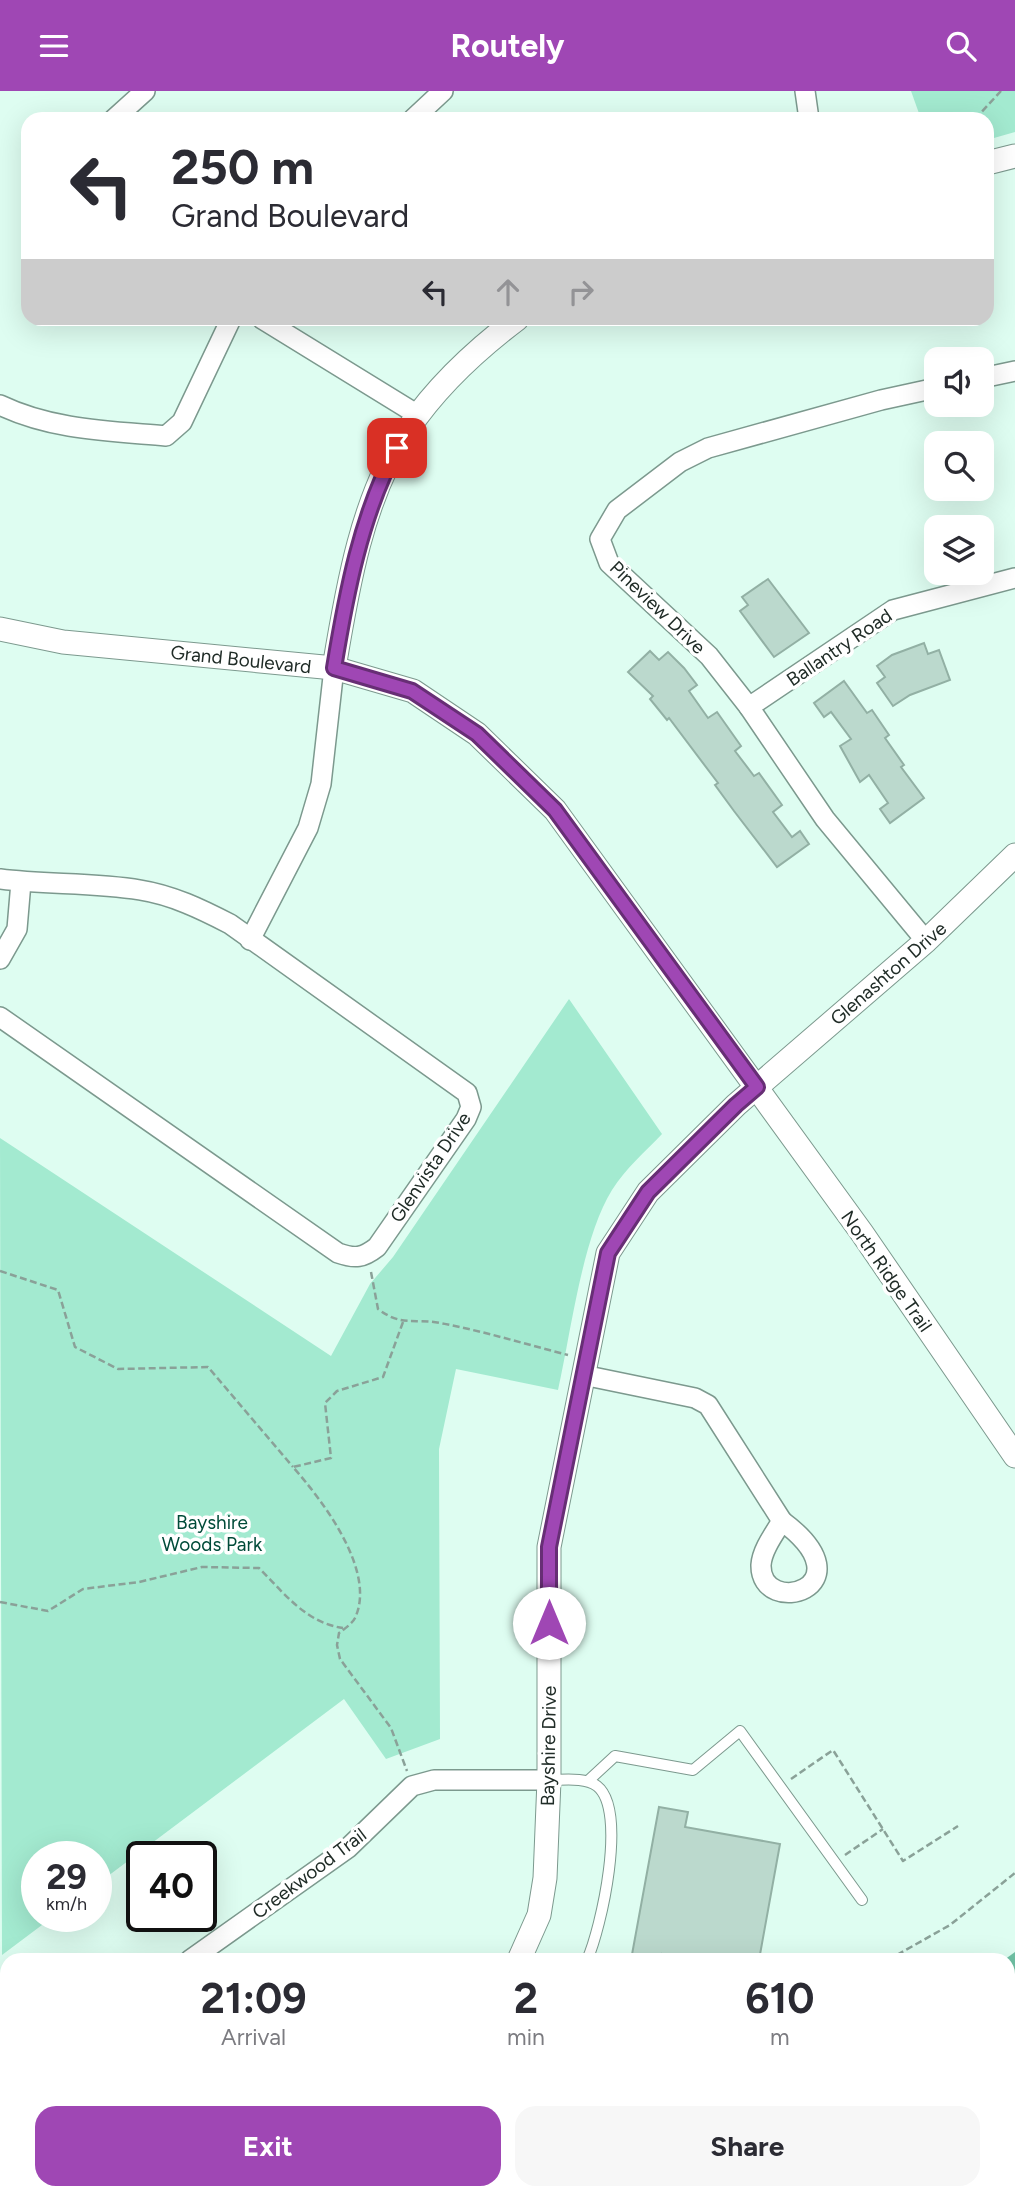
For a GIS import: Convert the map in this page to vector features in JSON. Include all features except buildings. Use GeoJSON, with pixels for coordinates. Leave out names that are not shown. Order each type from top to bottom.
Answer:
{"type":"FeatureCollection","features":[{"type":"Feature","properties":{"kind":"street"},"geometry":{"type":"LineString","coordinates":[[122,112],[145,91]]}},
{"type":"Feature","properties":{"kind":"street"},"geometry":{"type":"LineString","coordinates":[[420,112],[443,91]]}},
{"type":"Feature","properties":{"kind":"street"},"geometry":{"type":"LineString","coordinates":[[805,91],[808,112]]}},
{"type":"Feature","properties":{"kind":"street"},"geometry":{"type":"LineString","coordinates":[[994,161],[1015,156]]}},
{"type":"Feature","properties":{"kind":"street"},"geometry":{"type":"LineString","coordinates":[[0,405],[25,417],[75,428],[166,436],[182,422],[228,326]]}},
{"type":"Feature","properties":{"kind":"street"},"geometry":{"type":"LineString","coordinates":[[273,326],[418,415]]}},
{"type":"Feature","properties":{"kind":"street"},"geometry":{"type":"LineString","coordinates":[[250,940],[307,828],[321,784],[334,668],[364,528],[387,467],[435,392],[492,337],[507,326]]}},
{"type":"Feature","properties":{"kind":"street"},"geometry":{"type":"LineString","coordinates":[[994,375],[1015,371]]}},
{"type":"Feature","properties":{"kind":"street","name":"Pineview Drive"},"geometry":{"type":"LineString","coordinates":[[924,391],[708,448],[680,462],[617,510],[600,539],[609,563],[709,656],[749,707],[825,819],[926,941]]}},
{"type":"Feature","properties":{"kind":"street","name":"Ballantry Road"},"geometry":{"type":"LineString","coordinates":[[749,707],[893,610],[1015,578]]}},
{"type":"Feature","properties":{"kind":"street","name":"Grand Boulevard"},"geometry":{"type":"LineString","coordinates":[[0,629],[63,642],[334,668],[412,691],[477,734],[555,810],[757,1087]]}},
{"type":"Feature","properties":{"kind":"street","name":"Glenashton Drive"},"geometry":{"type":"LineString","coordinates":[[757,1087],[926,941],[1015,855]]}},
{"type":"Feature","properties":{"kind":"street","name":"Glenvista Drive"},"geometry":{"type":"LineString","coordinates":[[0,879],[139,890],[179,899],[230,924],[467,1093],[471,1107],[466,1119],[377,1247],[366,1255],[353,1258],[338,1253],[0,1017]]}},
{"type":"Feature","properties":{"kind":"street"},"geometry":{"type":"LineString","coordinates":[[0,958],[16,929],[21,882]]}},
{"type":"Feature","properties":{"kind":"street","name":"Bayshire Drive"},"geometry":{"type":"LineString","coordinates":[[523,1953],[539,1915],[545,1878],[549,1780],[549,1547],[608,1253],[648,1192],[757,1087]]}},
{"type":"Feature","properties":{"kind":"street","name":"North Ridge Trail"},"geometry":{"type":"LineString","coordinates":[[757,1087],[862,1233],[1015,1456]]}},
{"type":"Feature","properties":{"kind":"street"},"geometry":{"type":"LineString","coordinates":[[583,1375],[695,1398],[708,1405],[782,1521]]}},
{"type":"Feature","properties":{"kind":"street","name":"Creekwood Trail"},"geometry":{"type":"LineString","coordinates":[[200,1953],[348,1848],[412,1786],[434,1780],[549,1780]]}},
{"type":"Feature","properties":{"kind":"lane"},"geometry":{"type":"LineString","coordinates":[[588,1781],[615,1756],[693,1770],[740,1731],[862,1900]]}},
{"type":"Feature","properties":{"kind":"lane"},"geometry":{"type":"LineString","coordinates":[[549,1780],[588,1781],[600,1788],[612,1817],[609,1877],[590,1953]]}},
{"type":"Feature","properties":{"kind":"path"},"geometry":{"type":"LineString","coordinates":[[982,112],[1001,91]]}},
{"type":"Feature","properties":{"kind":"path"},"geometry":{"type":"LineString","coordinates":[[0,1271],[58,1290],[75,1346],[118,1369],[208,1367],[324,1503],[358,1566],[359,1596],[355,1619],[339,1633],[337,1645],[340,1659],[391,1728],[407,1772]]}},
{"type":"Feature","properties":{"kind":"path"},"geometry":{"type":"LineString","coordinates":[[372,1272],[378,1309],[391,1318],[403,1322],[437,1322],[568,1355]]}},
{"type":"Feature","properties":{"kind":"path"},"geometry":{"type":"LineString","coordinates":[[293,1467],[331,1458],[325,1403],[337,1391],[383,1377],[403,1322]]}},
{"type":"Feature","properties":{"kind":"path"},"geometry":{"type":"LineString","coordinates":[[0,1602],[48,1611],[83,1589],[139,1582],[202,1567],[260,1568],[303,1612],[326,1626],[345,1628]]}},
{"type":"Feature","properties":{"kind":"path"},"geometry":{"type":"LineString","coordinates":[[780,1786],[833,1749],[903,1861],[958,1826]]}},
{"type":"Feature","properties":{"kind":"path"},"geometry":{"type":"LineString","coordinates":[[834,1862],[883,1829]]}},
{"type":"Feature","properties":{"kind":"path"},"geometry":{"type":"LineString","coordinates":[[900,1953],[950,1925],[1015,1873]]}},
{"type":"Feature","properties":{"kind":"green space"},"geometry":{"type":"Polygon","coordinates":[[[911,91],[1015,91],[1015,132],[994,138],[994,112],[918,112],[911,91]]]}},
{"type":"Feature","properties":{"kind":"green space","name":"Bayshire Woods Park"},"geometry":{"type":"Polygon","coordinates":[[[569,999],[662,1134],[623,1175],[602,1210],[585,1259],[558,1390],[456,1369],[439,1449],[440,1739],[386,1759],[344,1699],[155,1841],[126,1841],[126,1862],[112,1873],[112,1841],[21,1841],[21,1932],[33,1932],[2,1953],[0,1138],[331,1356],[370,1284],[393,1257],[569,999]]]}},
{"type":"Feature","properties":{"kind":"route"},"geometry":{"type":"LineString","coordinates":[[397,448],[364,528],[334,668],[412,691],[477,734],[555,810],[757,1087],[648,1192],[608,1253],[557,1496],[549,1547],[549,1623]]}}]}
